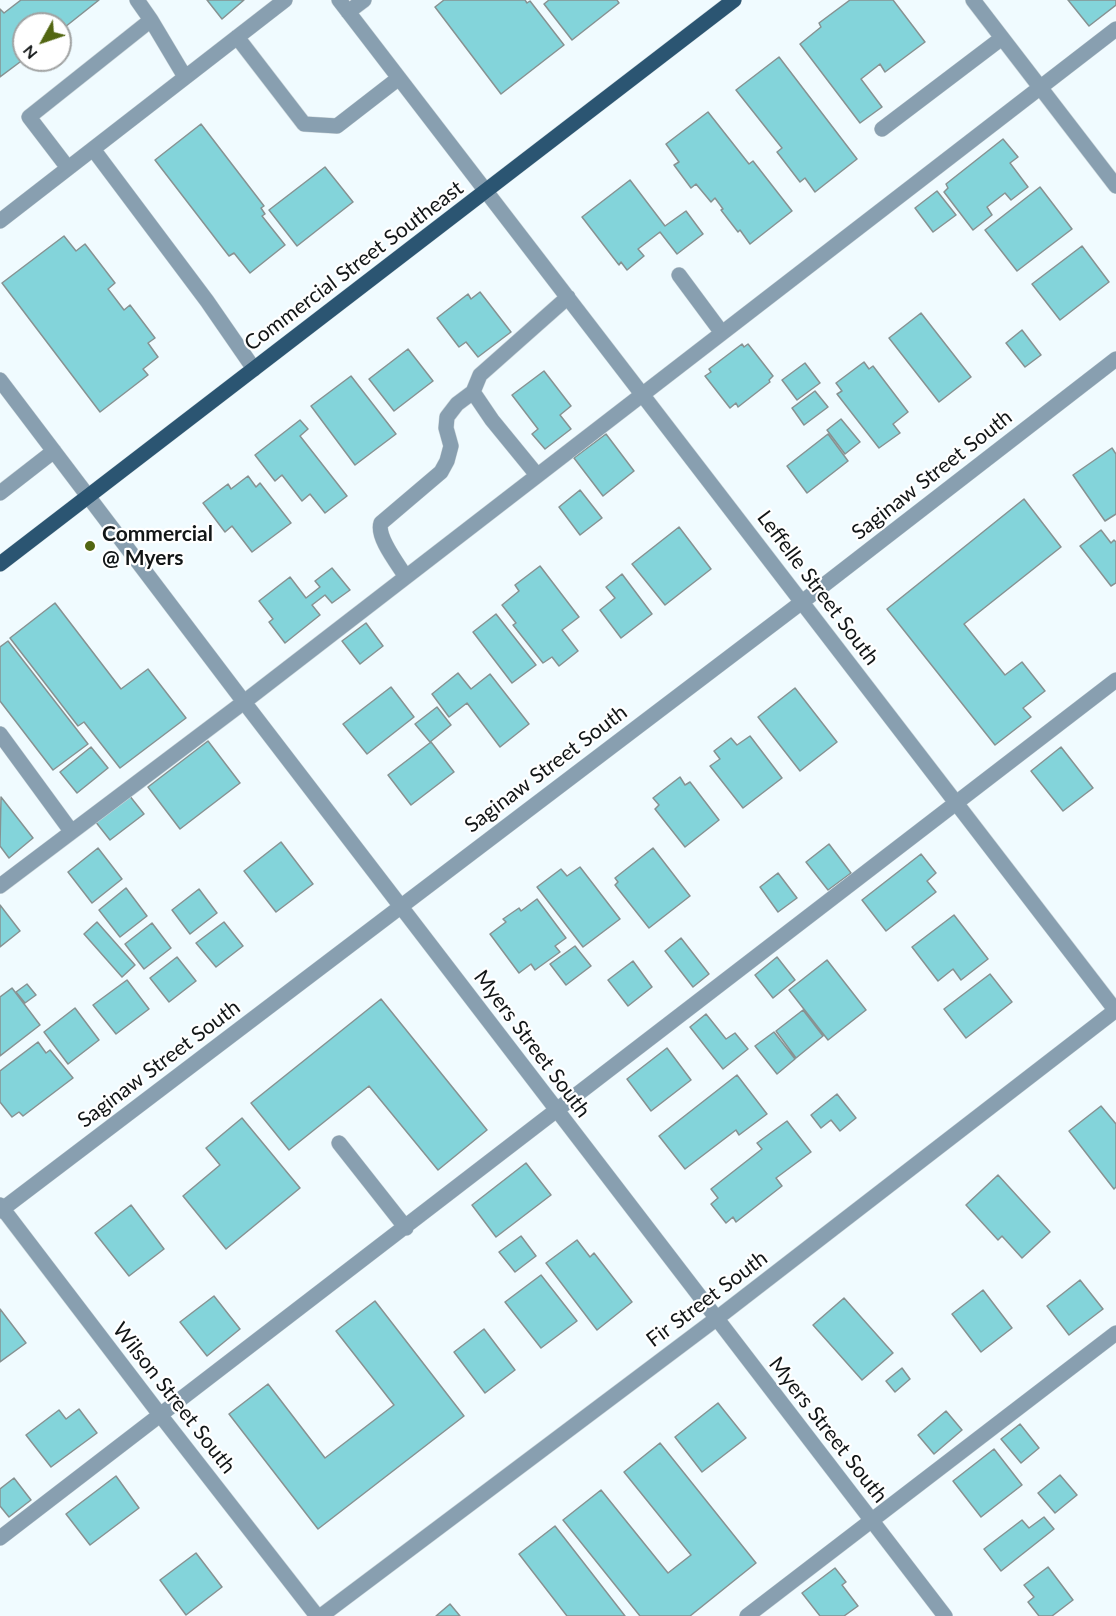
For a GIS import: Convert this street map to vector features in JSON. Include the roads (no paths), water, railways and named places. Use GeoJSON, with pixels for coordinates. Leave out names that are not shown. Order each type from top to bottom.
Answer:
{"type":"FeatureCollection","features":[{"type":"Feature","properties":{"kind":"main road","name":"Commercial Street Southeast"},"geometry":{"type":"LineString","coordinates":[[0,564],[732,0]]}},
{"type":"Feature","properties":{"kind":"street"},"geometry":{"type":"LineString","coordinates":[[137,0],[185,77]]}},
{"type":"Feature","properties":{"kind":"street"},"geometry":{"type":"LineString","coordinates":[[0,221],[285,0]]}},
{"type":"Feature","properties":{"kind":"street"},"geometry":{"type":"LineString","coordinates":[[343,6],[364,0]]}},
{"type":"Feature","properties":{"kind":"street"},"geometry":{"type":"LineString","coordinates":[[974,0],[1116,186]]}},
{"type":"Feature","properties":{"kind":"street","name":"Leffelle Street South"},"geometry":{"type":"LineString","coordinates":[[343,6],[644,394],[1116,1011]]}},
{"type":"Feature","properties":{"kind":"street"},"geometry":{"type":"LineString","coordinates":[[68,168],[29,117],[151,20]]}},
{"type":"Feature","properties":{"kind":"street"},"geometry":{"type":"LineString","coordinates":[[0,886],[244,702],[1116,29]]}},
{"type":"Feature","properties":{"kind":"street"},"geometry":{"type":"LineString","coordinates":[[237,37],[304,124],[337,126],[399,78]]}},
{"type":"Feature","properties":{"kind":"street"},"geometry":{"type":"LineString","coordinates":[[882,129],[1002,38]]}},
{"type":"Feature","properties":{"kind":"street"},"geometry":{"type":"LineString","coordinates":[[93,149],[207,301],[254,369]]}},
{"type":"Feature","properties":{"kind":"street"},"geometry":{"type":"LineString","coordinates":[[679,274],[723,333]]}},
{"type":"Feature","properties":{"kind":"street"},"geometry":{"type":"LineString","coordinates":[[406,577],[383,540],[381,523],[441,472],[447,462],[451,446],[446,428],[447,417],[473,392],[480,375],[568,297]]}},
{"type":"Feature","properties":{"kind":"street","name":"Saginaw Street South"},"geometry":{"type":"LineString","coordinates":[[1,1208],[802,602],[1116,359]]}},
{"type":"Feature","properties":{"kind":"street","name":"Myers Street South"},"geometry":{"type":"LineString","coordinates":[[0,380],[945,1616]]}},
{"type":"Feature","properties":{"kind":"street"},"geometry":{"type":"LineString","coordinates":[[473,392],[492,420],[537,475]]}},
{"type":"Feature","properties":{"kind":"street"},"geometry":{"type":"LineString","coordinates":[[0,493],[54,451]]}},
{"type":"Feature","properties":{"kind":"street"},"geometry":{"type":"LineString","coordinates":[[0,1538],[1116,680]]}},
{"type":"Feature","properties":{"kind":"street"},"geometry":{"type":"LineString","coordinates":[[0,734],[71,831]]}},
{"type":"Feature","properties":{"kind":"street","name":"Fir Street South"},"geometry":{"type":"LineString","coordinates":[[319,1616],[716,1319],[1116,1011]]}},
{"type":"Feature","properties":{"kind":"street"},"geometry":{"type":"LineString","coordinates":[[339,1143],[406,1228]]}},
{"type":"Feature","properties":{"kind":"street","name":"Wilson Street South"},"geometry":{"type":"LineString","coordinates":[[1,1208],[319,1616]]}},
{"type":"Feature","properties":{"kind":"street"},"geometry":{"type":"LineString","coordinates":[[747,1616],[1116,1334]]}},
{"type":"Feature","properties":{"kind":"place","name":"Commercial @ Myers"},"geometry":{"type":"Point","coordinates":[90,546]}}]}
